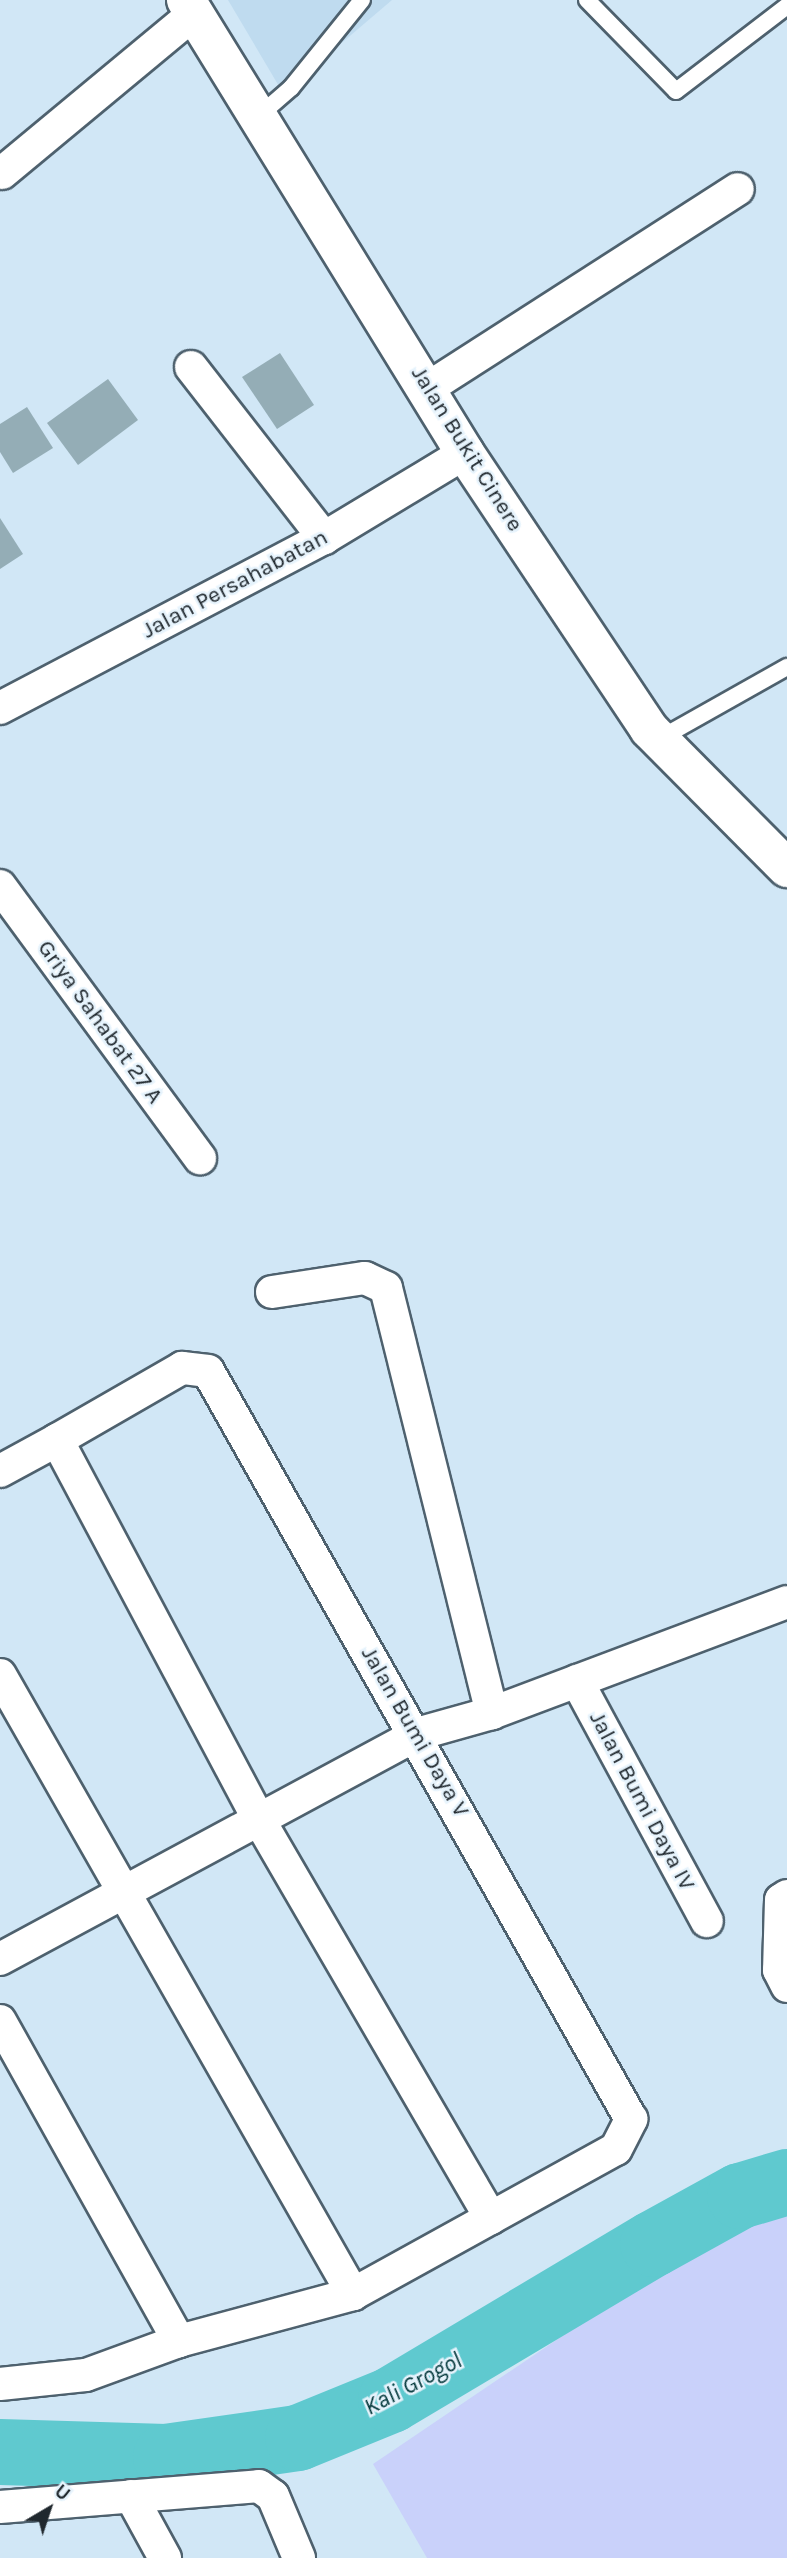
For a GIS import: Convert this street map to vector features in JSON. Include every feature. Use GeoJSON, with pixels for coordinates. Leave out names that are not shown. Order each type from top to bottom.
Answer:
{"type":"FeatureCollection","features":[{"type":"Feature","properties":{"kind":"main road","name":"Jalan Bukit Cinere"},"geometry":{"type":"LineString","coordinates":[[190,7],[261,114],[428,388],[464,453],[657,740],[787,868]]}},
{"type":"Feature","properties":{"kind":"street"},"geometry":{"type":"LineString","coordinates":[[2,173],[190,7]]}},
{"type":"Feature","properties":{"kind":"street"},"geometry":{"type":"LineString","coordinates":[[428,388],[738,189]]}},
{"type":"Feature","properties":{"kind":"street"},"geometry":{"type":"LineString","coordinates":[[191,367],[324,538]]}},
{"type":"Feature","properties":{"kind":"street","name":"Jalan Persahabatan"},"geometry":{"type":"LineString","coordinates":[[0,708],[324,538],[464,453]]}},
{"type":"Feature","properties":{"kind":"street","name":"Griya Sahabat 27 A"},"geometry":{"type":"LineString","coordinates":[[0,886],[200,1158]]}},
{"type":"Feature","properties":{"kind":"street"},"geometry":{"type":"LineString","coordinates":[[272,1292],[365,1278],[386,1288],[492,1713]]}},
{"type":"Feature","properties":{"kind":"street","name":"Jalan Bumi Daya V"},"geometry":{"type":"LineString","coordinates":[[57,1440],[182,1368],[208,1371],[417,1734],[631,2119],[616,2149],[491,2218]]}},
{"type":"Feature","properties":{"kind":"street"},"geometry":{"type":"LineString","coordinates":[[0,1471],[57,1440],[258,1818],[491,2218],[353,2294],[179,2341],[86,2375],[3,2380]]}},
{"type":"Feature","properties":{"kind":"street"},"geometry":{"type":"LineString","coordinates":[[0,1959],[417,1734],[492,1713],[787,1602]]}},
{"type":"Feature","properties":{"kind":"street"},"geometry":{"type":"LineString","coordinates":[[0,1675],[121,1893],[353,2294]]}},
{"type":"Feature","properties":{"kind":"street","name":"Jalan Bumi Daya IV"},"geometry":{"type":"LineString","coordinates":[[577,1681],[707,1921]]}},
{"type":"Feature","properties":{"kind":"street"},"geometry":{"type":"LineString","coordinates":[[787,1896],[781,1900],[779,1970],[787,1986]]}},
{"type":"Feature","properties":{"kind":"street"},"geometry":{"type":"LineString","coordinates":[[0,2021],[179,2341]]}},
{"type":"Feature","properties":{"kind":"street"},"geometry":{"type":"LineString","coordinates":[[0,2507],[131,2496],[268,2489],[299,2558]]}},
{"type":"Feature","properties":{"kind":"street"},"geometry":{"type":"LineString","coordinates":[[131,2496],[165,2558]]}},
{"type":"Feature","properties":{"kind":"lane"},"geometry":{"type":"LineString","coordinates":[[261,114],[291,88],[362,0]]}},
{"type":"Feature","properties":{"kind":"lane"},"geometry":{"type":"LineString","coordinates":[[587,0],[676,91],[686,90],[787,6]]}},
{"type":"Feature","properties":{"kind":"lane"},"geometry":{"type":"LineString","coordinates":[[657,740],[787,667]]}},
{"type":"Feature","properties":{"kind":"shaded area"},"geometry":{"type":"Polygon","coordinates":[[[228,0],[392,0],[283,93],[228,0]]]}},
{"type":"Feature","properties":{"kind":"shaded area"},"geometry":{"type":"Polygon","coordinates":[[[787,2184],[787,2558],[427,2558],[373,2464],[787,2184]]]}},
{"type":"Feature","properties":{"kind":"building"},"geometry":{"type":"Polygon","coordinates":[[[280,353],[314,405],[277,429],[242,377],[280,353]]]}},
{"type":"Feature","properties":{"kind":"building"},"geometry":{"type":"Polygon","coordinates":[[[108,379],[138,420],[78,465],[47,423],[108,379]]]}},
{"type":"Feature","properties":{"kind":"building"},"geometry":{"type":"Polygon","coordinates":[[[27,407],[53,448],[13,473],[0,452],[0,424],[27,407]]]}},
{"type":"Feature","properties":{"kind":"building"},"geometry":{"type":"Polygon","coordinates":[[[0,518],[23,554],[0,569],[0,518]]]}},
{"type":"Feature","properties":{"kind":"waterway","name":"Kali Grogol"},"geometry":{"type":"LineString","coordinates":[[0,2452],[166,2457],[298,2438],[391,2400],[653,2244],[740,2196],[787,2182]]}}]}
